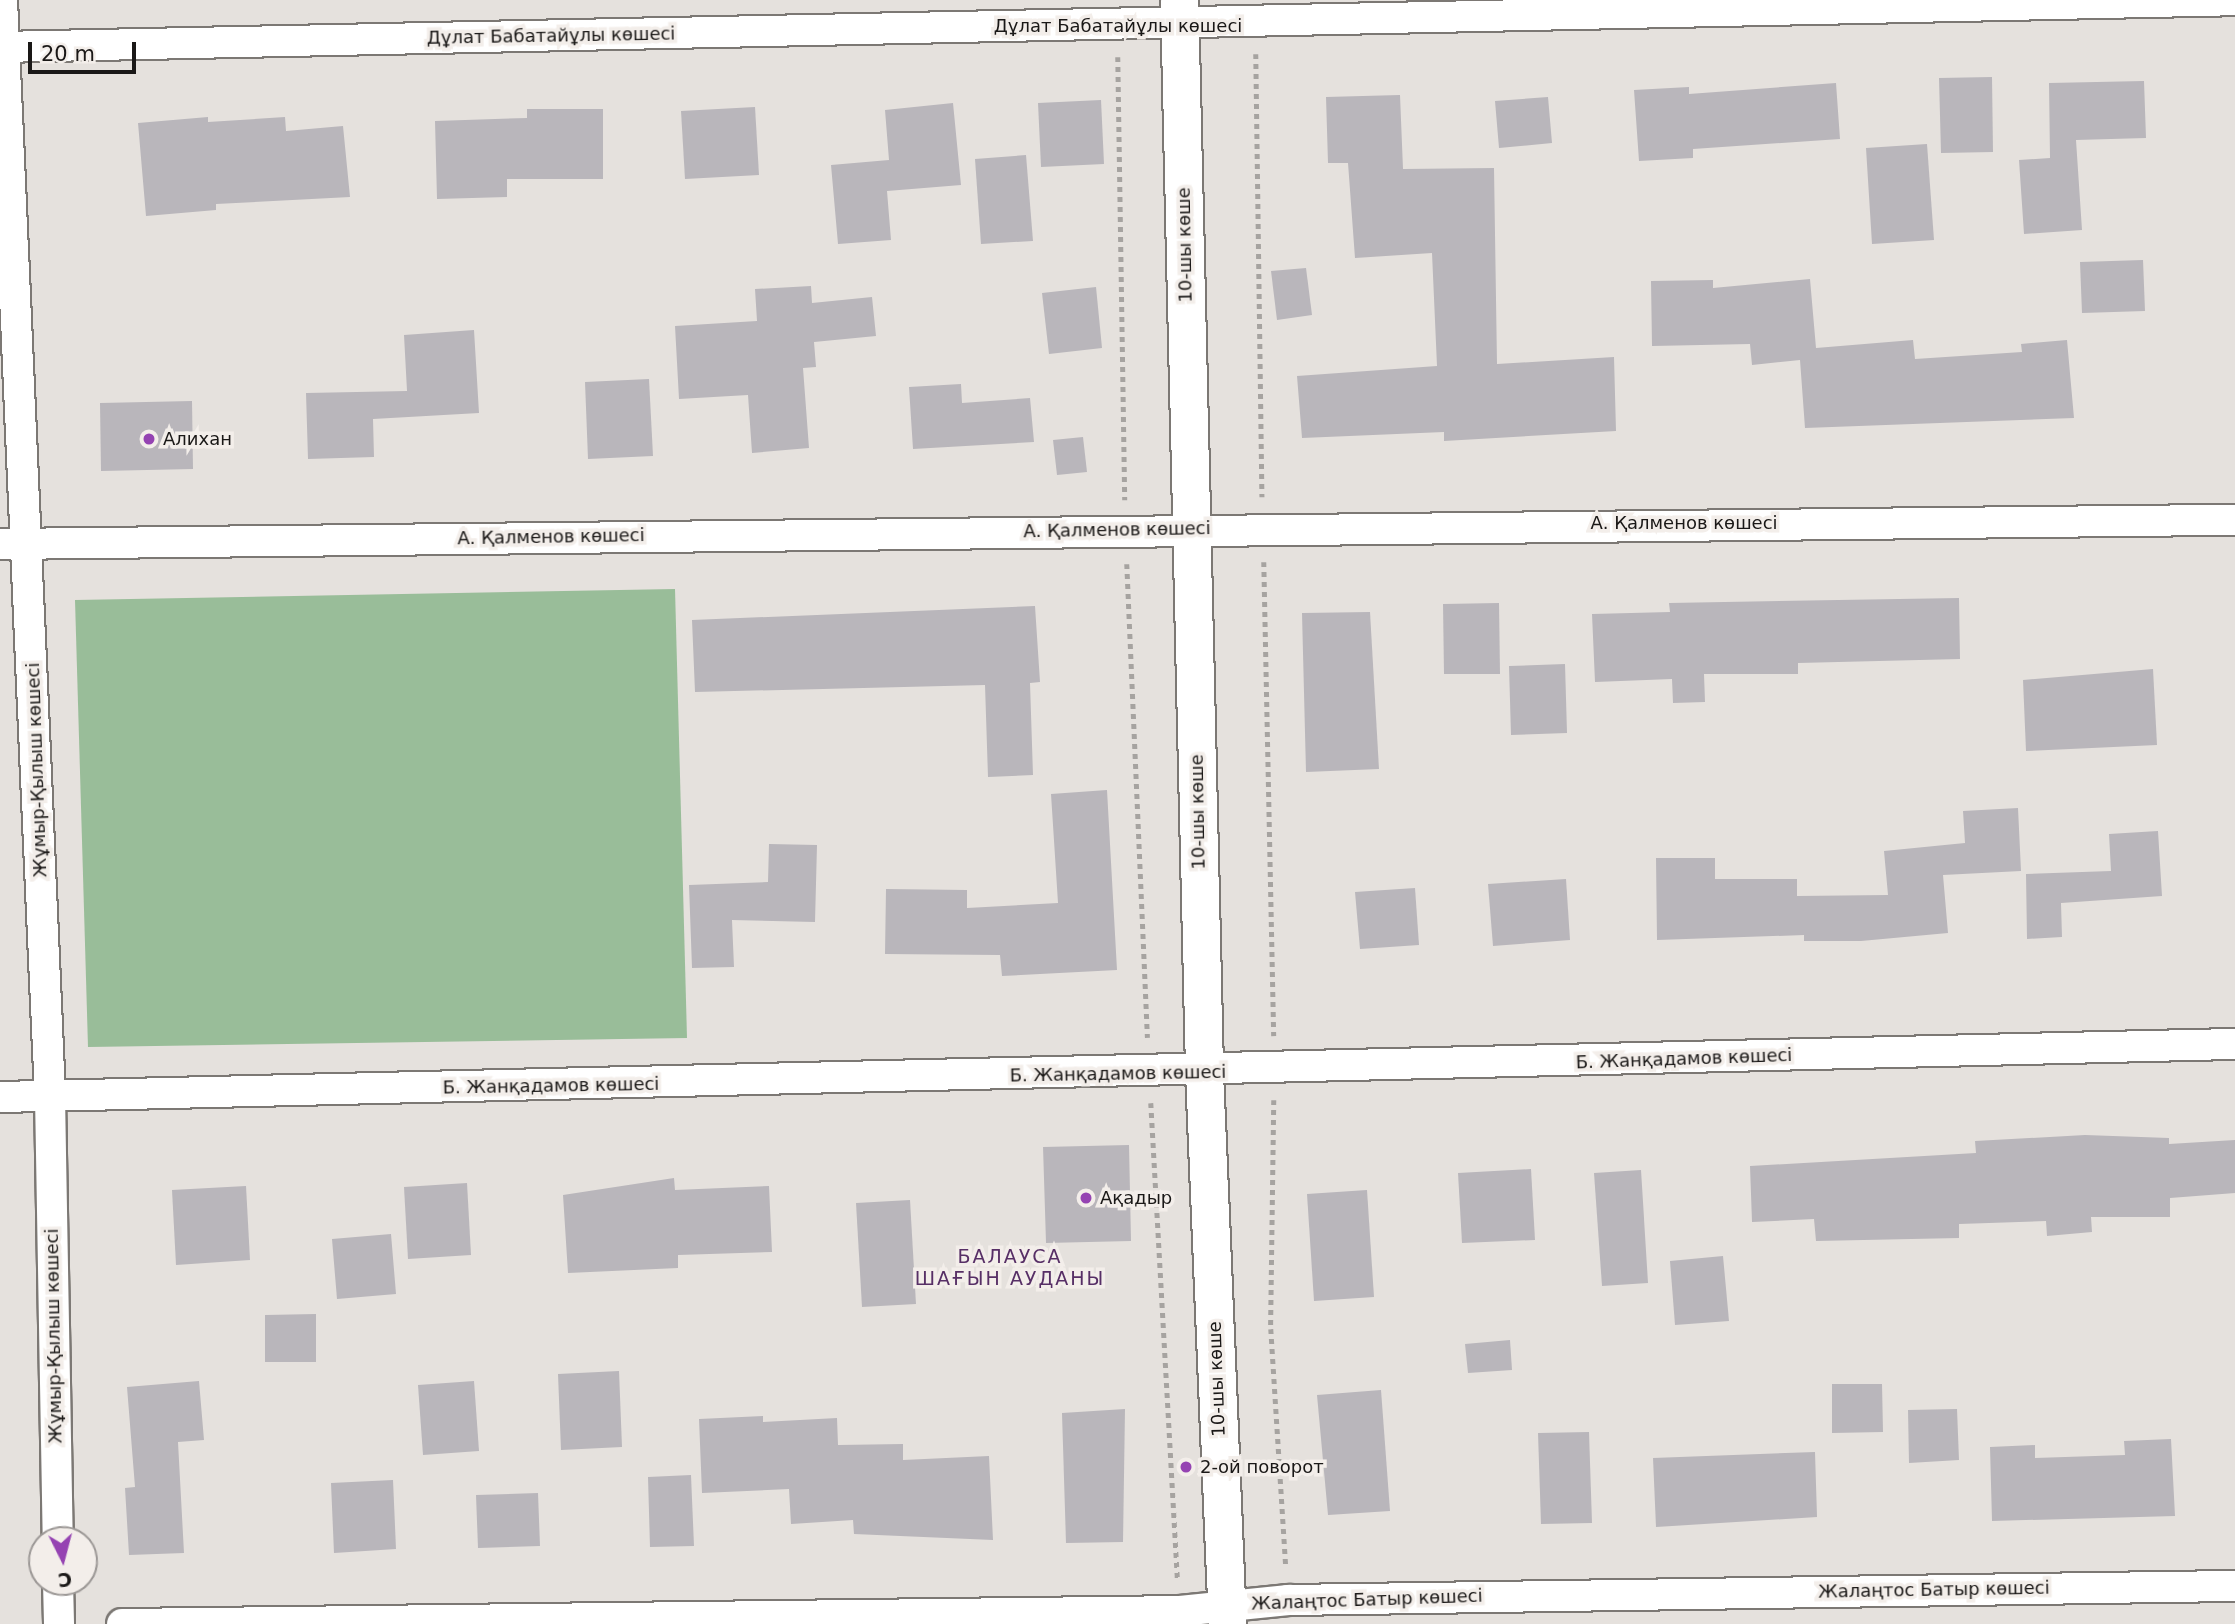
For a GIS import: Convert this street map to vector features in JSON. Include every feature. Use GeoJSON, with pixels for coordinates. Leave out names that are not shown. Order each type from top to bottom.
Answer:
{"type":"FeatureCollection","features":[{"type":"Feature","properties":{"kind":"street","name":"Жұмыр-Қылыш көшесі"},"geometry":{"type":"LineString","coordinates":[[2,0],[14,544],[50,1096],[58,1526]]}},
{"type":"Feature","properties":{"kind":"street","name":"Дұлат Бабатайұлы көшесі"},"geometry":{"type":"LineString","coordinates":[[2,47],[1117,24],[1180,12],[1255,25],[2235,0]]}},
{"type":"Feature","properties":{"kind":"street","name":"10-шы көше"},"geometry":{"type":"LineString","coordinates":[[1180,12],[1203,1072],[1227,1615]]}},
{"type":"Feature","properties":{"kind":"street","name":"А. Қалменов көшесі"},"geometry":{"type":"LineString","coordinates":[[14,544],[1126,531],[1263,526],[2235,520]]}},
{"type":"Feature","properties":{"kind":"street","name":"Б. Жанқадамов көшесі"},"geometry":{"type":"LineString","coordinates":[[0,1097],[1150,1074],[2235,1044]]}},
{"type":"Feature","properties":{"kind":"street","name":"Жалаңтос Батыр көшесі"},"geometry":{"type":"LineString","coordinates":[[122,1624],[1180,1611],[1227,1615],[1288,1600],[2235,1586]]}},
{"type":"Feature","properties":{"kind":"street"},"geometry":{"type":"LineString","coordinates":[[58,1596],[59,1624]]}},
{"type":"Feature","properties":{"kind":"path"},"geometry":{"type":"LineString","coordinates":[[1117,24],[1126,531],[1150,1074],[1180,1611]]}},
{"type":"Feature","properties":{"kind":"path"},"geometry":{"type":"LineString","coordinates":[[1255,25],[1263,526],[1274,812],[1271,1329],[1288,1600]]}},
{"type":"Feature","properties":{"kind":"green space"},"geometry":{"type":"Polygon","coordinates":[[[675,589],[687,1038],[88,1047],[75,600],[675,589]]]}},
{"type":"Feature","properties":{"kind":"building"},"geometry":{"type":"Polygon","coordinates":[[[1992,77],[1993,152],[1941,153],[1939,78],[1992,77]]]}},
{"type":"Feature","properties":{"kind":"building"},"geometry":{"type":"Polygon","coordinates":[[[2144,81],[2146,138],[2076,140],[2082,230],[2024,234],[2019,160],[2050,158],[2049,83],[2144,81]]]}},
{"type":"Feature","properties":{"kind":"building"},"geometry":{"type":"Polygon","coordinates":[[[1836,83],[1840,139],[1693,149],[1693,158],[1639,161],[1634,90],[1689,87],[1689,94],[1836,83]]]}},
{"type":"Feature","properties":{"kind":"building"},"geometry":{"type":"Polygon","coordinates":[[[1400,95],[1403,169],[1494,168],[1497,364],[1614,357],[1616,431],[1444,441],[1444,432],[1302,438],[1297,376],[1437,366],[1432,253],[1355,258],[1348,163],[1328,163],[1326,97],[1400,95]]]}},
{"type":"Feature","properties":{"kind":"building"},"geometry":{"type":"Polygon","coordinates":[[[1548,97],[1552,143],[1499,148],[1495,101],[1548,97]]]}},
{"type":"Feature","properties":{"kind":"building"},"geometry":{"type":"Polygon","coordinates":[[[1101,100],[1104,164],[1041,167],[1038,103],[1101,100]]]}},
{"type":"Feature","properties":{"kind":"building"},"geometry":{"type":"Polygon","coordinates":[[[953,103],[961,185],[887,191],[891,240],[838,244],[831,165],[889,160],[885,110],[953,103]]]}},
{"type":"Feature","properties":{"kind":"building"},"geometry":{"type":"Polygon","coordinates":[[[755,107],[759,175],[685,179],[681,111],[755,107]]]}},
{"type":"Feature","properties":{"kind":"building"},"geometry":{"type":"Polygon","coordinates":[[[527,109],[603,109],[603,179],[507,179],[507,197],[437,199],[435,121],[527,118],[527,109]]]}},
{"type":"Feature","properties":{"kind":"building"},"geometry":{"type":"Polygon","coordinates":[[[208,117],[208,122],[285,117],[286,131],[343,126],[350,197],[216,204],[216,210],[146,216],[138,123],[208,117]]]}},
{"type":"Feature","properties":{"kind":"building"},"geometry":{"type":"Polygon","coordinates":[[[1927,144],[1934,240],[1872,244],[1866,148],[1927,144]]]}},
{"type":"Feature","properties":{"kind":"building"},"geometry":{"type":"Polygon","coordinates":[[[1026,155],[1033,241],[981,244],[975,159],[1026,155]]]}},
{"type":"Feature","properties":{"kind":"building"},"geometry":{"type":"Polygon","coordinates":[[[2143,260],[2145,311],[2082,313],[2080,262],[2143,260]]]}},
{"type":"Feature","properties":{"kind":"building"},"geometry":{"type":"Polygon","coordinates":[[[1306,268],[1312,315],[1277,320],[1271,271],[1306,268]]]}},
{"type":"Feature","properties":{"kind":"building"},"geometry":{"type":"Polygon","coordinates":[[[1810,279],[1816,348],[1913,340],[1915,359],[2022,352],[2021,344],[2067,340],[2074,418],[1805,428],[1800,360],[1752,365],[1750,344],[1652,346],[1651,281],[1713,280],[1713,288],[1810,279]]]}},
{"type":"Feature","properties":{"kind":"building"},"geometry":{"type":"Polygon","coordinates":[[[811,286],[812,303],[872,297],[876,336],[814,342],[816,367],[803,368],[809,448],[752,453],[748,395],[679,399],[675,326],[757,321],[755,289],[811,286]]]}},
{"type":"Feature","properties":{"kind":"building"},"geometry":{"type":"Polygon","coordinates":[[[1096,287],[1102,348],[1049,354],[1042,293],[1096,287]]]}},
{"type":"Feature","properties":{"kind":"building"},"geometry":{"type":"Polygon","coordinates":[[[474,330],[479,413],[373,419],[374,457],[308,459],[306,393],[407,391],[404,335],[474,330]]]}},
{"type":"Feature","properties":{"kind":"building"},"geometry":{"type":"Polygon","coordinates":[[[649,379],[653,456],[588,459],[585,382],[649,379]]]}},
{"type":"Feature","properties":{"kind":"building"},"geometry":{"type":"Polygon","coordinates":[[[961,384],[962,403],[1030,398],[1034,442],[913,449],[909,387],[961,384]]]}},
{"type":"Feature","properties":{"kind":"building"},"geometry":{"type":"Polygon","coordinates":[[[192,401],[193,469],[101,471],[100,403],[192,401]]]}},
{"type":"Feature","properties":{"kind":"building"},"geometry":{"type":"Polygon","coordinates":[[[1083,437],[1087,472],[1057,475],[1053,440],[1083,437]]]}},
{"type":"Feature","properties":{"kind":"building"},"geometry":{"type":"Polygon","coordinates":[[[1959,598],[1960,659],[1798,663],[1798,674],[1704,674],[1705,702],[1673,703],[1672,679],[1595,682],[1592,614],[1670,612],[1669,603],[1959,598]]]}},
{"type":"Feature","properties":{"kind":"building"},"geometry":{"type":"Polygon","coordinates":[[[1499,603],[1500,674],[1444,674],[1443,604],[1499,603]]]}},
{"type":"Feature","properties":{"kind":"building"},"geometry":{"type":"Polygon","coordinates":[[[1035,606],[1040,682],[1030,683],[1033,775],[988,777],[985,685],[695,692],[692,620],[1035,606]]]}},
{"type":"Feature","properties":{"kind":"building"},"geometry":{"type":"Polygon","coordinates":[[[1370,612],[1379,769],[1306,772],[1302,613],[1370,612]]]}},
{"type":"Feature","properties":{"kind":"building"},"geometry":{"type":"Polygon","coordinates":[[[1565,664],[1567,733],[1511,735],[1509,666],[1565,664]]]}},
{"type":"Feature","properties":{"kind":"building"},"geometry":{"type":"Polygon","coordinates":[[[2153,669],[2157,745],[2026,751],[2023,680],[2153,669]]]}},
{"type":"Feature","properties":{"kind":"building"},"geometry":{"type":"Polygon","coordinates":[[[1107,790],[1117,970],[1002,976],[1000,955],[885,954],[886,889],[967,890],[967,908],[1058,903],[1051,794],[1107,790]]]}},
{"type":"Feature","properties":{"kind":"building"},"geometry":{"type":"Polygon","coordinates":[[[2018,808],[2021,871],[1943,875],[1948,933],[1861,941],[1804,941],[1804,935],[1657,940],[1656,858],[1715,858],[1715,879],[1797,879],[1797,896],[1888,895],[1884,851],[1965,843],[1963,811],[2018,808]]]}},
{"type":"Feature","properties":{"kind":"building"},"geometry":{"type":"Polygon","coordinates":[[[2158,831],[2162,896],[2061,903],[2062,937],[2027,939],[2026,874],[2111,871],[2109,834],[2158,831]]]}},
{"type":"Feature","properties":{"kind":"building"},"geometry":{"type":"Polygon","coordinates":[[[769,844],[817,845],[815,922],[732,920],[734,967],[692,968],[689,885],[768,882],[769,844]]]}},
{"type":"Feature","properties":{"kind":"building"},"geometry":{"type":"Polygon","coordinates":[[[1566,879],[1570,940],[1493,946],[1488,884],[1566,879]]]}},
{"type":"Feature","properties":{"kind":"building"},"geometry":{"type":"Polygon","coordinates":[[[1415,888],[1419,945],[1360,949],[1355,892],[1415,888]]]}},
{"type":"Feature","properties":{"kind":"building"},"geometry":{"type":"Polygon","coordinates":[[[2085,1135],[2169,1138],[2169,1144],[2235,1140],[2235,1193],[2170,1198],[2170,1217],[2091,1217],[2092,1232],[2047,1236],[2046,1221],[1959,1224],[1959,1238],[1816,1241],[1814,1219],[1752,1222],[1750,1166],[1976,1153],[1975,1141],[2085,1135]]]}},
{"type":"Feature","properties":{"kind":"building"},"geometry":{"type":"Polygon","coordinates":[[[1129,1145],[1131,1241],[1046,1243],[1043,1147],[1129,1145]]]}},
{"type":"Feature","properties":{"kind":"building"},"geometry":{"type":"Polygon","coordinates":[[[1531,1169],[1535,1240],[1462,1243],[1458,1173],[1531,1169]]]}},
{"type":"Feature","properties":{"kind":"building"},"geometry":{"type":"Polygon","coordinates":[[[1641,1170],[1648,1283],[1602,1286],[1594,1173],[1641,1170]]]}},
{"type":"Feature","properties":{"kind":"building"},"geometry":{"type":"Polygon","coordinates":[[[674,1178],[675,1190],[769,1186],[772,1252],[678,1255],[678,1268],[568,1273],[563,1195],[674,1178]]]}},
{"type":"Feature","properties":{"kind":"building"},"geometry":{"type":"Polygon","coordinates":[[[467,1183],[471,1255],[408,1259],[404,1187],[467,1183]]]}},
{"type":"Feature","properties":{"kind":"building"},"geometry":{"type":"Polygon","coordinates":[[[246,1186],[250,1260],[176,1265],[172,1190],[246,1186]]]}},
{"type":"Feature","properties":{"kind":"building"},"geometry":{"type":"Polygon","coordinates":[[[1367,1190],[1374,1297],[1314,1301],[1307,1194],[1367,1190]]]}},
{"type":"Feature","properties":{"kind":"building"},"geometry":{"type":"Polygon","coordinates":[[[910,1200],[916,1304],[862,1307],[856,1203],[910,1200]]]}},
{"type":"Feature","properties":{"kind":"building"},"geometry":{"type":"Polygon","coordinates":[[[391,1234],[396,1294],[337,1299],[332,1239],[391,1234]]]}},
{"type":"Feature","properties":{"kind":"building"},"geometry":{"type":"Polygon","coordinates":[[[1723,1256],[1729,1321],[1675,1325],[1670,1261],[1723,1256]]]}},
{"type":"Feature","properties":{"kind":"building"},"geometry":{"type":"Polygon","coordinates":[[[316,1314],[316,1362],[265,1362],[265,1315],[316,1314]]]}},
{"type":"Feature","properties":{"kind":"building"},"geometry":{"type":"Polygon","coordinates":[[[1510,1340],[1512,1370],[1468,1373],[1465,1344],[1510,1340]]]}},
{"type":"Feature","properties":{"kind":"building"},"geometry":{"type":"Polygon","coordinates":[[[619,1371],[622,1447],[561,1450],[558,1374],[619,1371]]]}},
{"type":"Feature","properties":{"kind":"building"},"geometry":{"type":"Polygon","coordinates":[[[199,1381],[204,1440],[178,1442],[184,1553],[129,1555],[125,1488],[135,1487],[127,1387],[199,1381]]]}},
{"type":"Feature","properties":{"kind":"building"},"geometry":{"type":"Polygon","coordinates":[[[474,1381],[479,1451],[423,1455],[418,1385],[474,1381]]]}},
{"type":"Feature","properties":{"kind":"building"},"geometry":{"type":"Polygon","coordinates":[[[1832,1384],[1882,1384],[1883,1432],[1832,1433],[1832,1384]]]}},
{"type":"Feature","properties":{"kind":"building"},"geometry":{"type":"Polygon","coordinates":[[[1381,1390],[1390,1511],[1328,1515],[1317,1395],[1381,1390]]]}},
{"type":"Feature","properties":{"kind":"building"},"geometry":{"type":"Polygon","coordinates":[[[1125,1409],[1123,1542],[1066,1543],[1062,1413],[1125,1409]]]}},
{"type":"Feature","properties":{"kind":"building"},"geometry":{"type":"Polygon","coordinates":[[[1957,1409],[1959,1460],[1909,1463],[1908,1410],[1957,1409]]]}},
{"type":"Feature","properties":{"kind":"building"},"geometry":{"type":"Polygon","coordinates":[[[763,1416],[763,1422],[837,1418],[838,1445],[903,1444],[903,1460],[989,1456],[993,1540],[854,1534],[853,1520],[791,1524],[789,1489],[702,1493],[699,1419],[763,1416]]]}},
{"type":"Feature","properties":{"kind":"building"},"geometry":{"type":"Polygon","coordinates":[[[1589,1432],[1592,1523],[1541,1524],[1538,1433],[1589,1432]]]}},
{"type":"Feature","properties":{"kind":"building"},"geometry":{"type":"Polygon","coordinates":[[[2171,1439],[2175,1516],[1992,1521],[1990,1447],[2035,1445],[2035,1458],[2125,1455],[2124,1441],[2171,1439]]]}},
{"type":"Feature","properties":{"kind":"building"},"geometry":{"type":"Polygon","coordinates":[[[1815,1452],[1817,1517],[1656,1527],[1653,1458],[1815,1452]]]}},
{"type":"Feature","properties":{"kind":"building"},"geometry":{"type":"Polygon","coordinates":[[[691,1475],[694,1546],[650,1547],[648,1477],[691,1475]]]}},
{"type":"Feature","properties":{"kind":"building"},"geometry":{"type":"Polygon","coordinates":[[[393,1480],[396,1549],[334,1553],[331,1483],[393,1480]]]}},
{"type":"Feature","properties":{"kind":"building"},"geometry":{"type":"Polygon","coordinates":[[[538,1493],[540,1546],[478,1548],[476,1495],[538,1493]]]}},
{"type":"Feature","properties":{"kind":"place","name":"Алихан"},"geometry":{"type":"Point","coordinates":[149,439]}},
{"type":"Feature","properties":{"kind":"place","name":"Ақадыр"},"geometry":{"type":"Point","coordinates":[1086,1198]}},
{"type":"Feature","properties":{"kind":"place","name":"2-ой поворот"},"geometry":{"type":"Point","coordinates":[1186,1467]}},
{"type":"Feature","properties":{"kind":"district","name":"БАЛАУСА ШАҒЫН АУДАНЫ"},"geometry":{"type":"Point","coordinates":[1010,1268]}}]}
